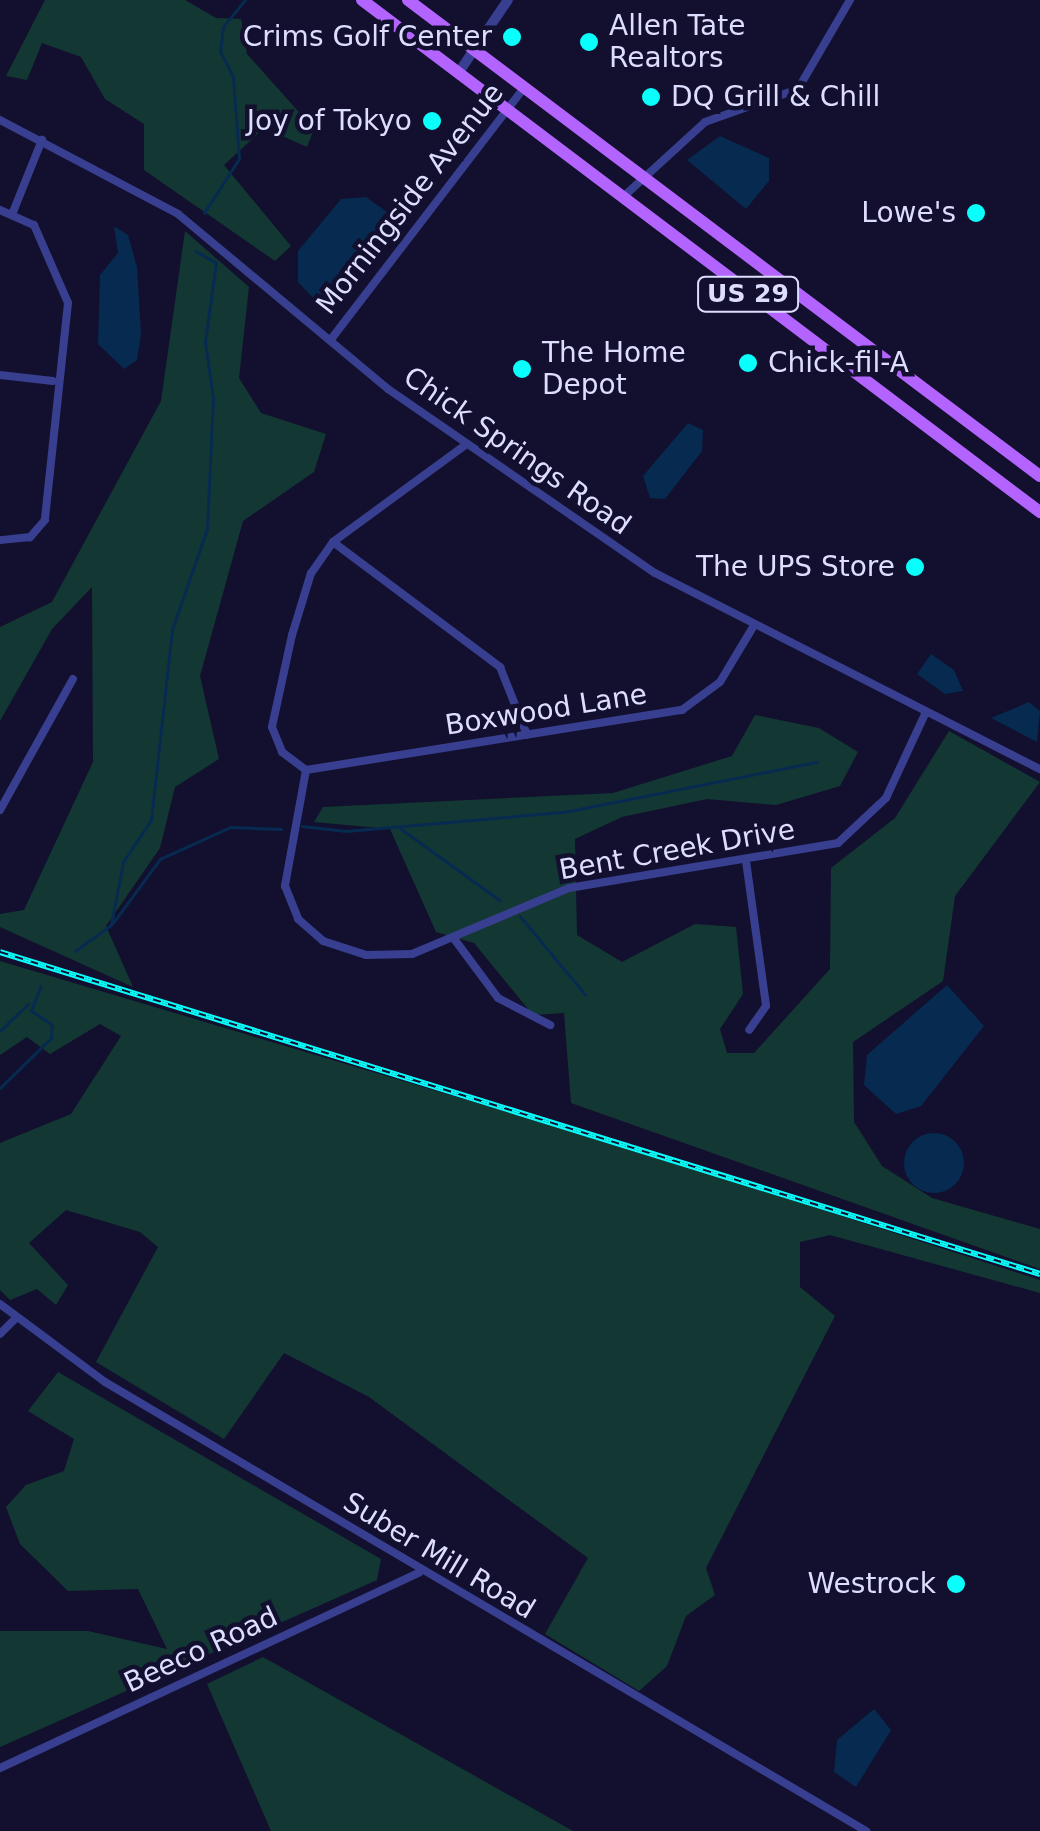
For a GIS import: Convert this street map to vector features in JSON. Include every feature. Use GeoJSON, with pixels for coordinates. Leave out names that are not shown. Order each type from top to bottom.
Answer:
{"type":"FeatureCollection","features":[{"type":"Feature","properties":{"kind":"main road","name":"US 29"},"geometry":{"type":"LineString","coordinates":[[362,0],[1040,512]]}},
{"type":"Feature","properties":{"kind":"main road","name":"US 29"},"geometry":{"type":"LineString","coordinates":[[408,0],[1040,476]]}},
{"type":"Feature","properties":{"kind":"street"},"geometry":{"type":"LineString","coordinates":[[459,72],[508,0]]}},
{"type":"Feature","properties":{"kind":"street"},"geometry":{"type":"LineString","coordinates":[[623,197],[641,176],[704,122],[798,90],[850,0]]}},
{"type":"Feature","properties":{"kind":"street","name":"Morningside Avenue"},"geometry":{"type":"LineString","coordinates":[[332,338],[524,88]]}},
{"type":"Feature","properties":{"kind":"street","name":"Chick Springs Road"},"geometry":{"type":"LineString","coordinates":[[0,120],[178,214],[464,446],[753,627],[1040,769]]}},
{"type":"Feature","properties":{"kind":"street"},"geometry":{"type":"LineString","coordinates":[[13,212],[42,140]]}},
{"type":"Feature","properties":{"kind":"street"},"geometry":{"type":"LineString","coordinates":[[0,210],[13,212],[48,244],[68,303],[53,381],[44,520],[30,537],[0,540]]}},
{"type":"Feature","properties":{"kind":"street"},"geometry":{"type":"LineString","coordinates":[[0,374],[53,381]]}},
{"type":"Feature","properties":{"kind":"street"},"geometry":{"type":"LineString","coordinates":[[306,770],[276,743],[272,719],[308,580],[332,542],[464,446]]}},
{"type":"Feature","properties":{"kind":"street"},"geometry":{"type":"LineString","coordinates":[[332,542],[500,667],[526,735]]}},
{"type":"Feature","properties":{"kind":"street","name":"Boxwood Lane"},"geometry":{"type":"LineString","coordinates":[[306,770],[692,707],[720,682],[753,627]]}},
{"type":"Feature","properties":{"kind":"street"},"geometry":{"type":"LineString","coordinates":[[0,810],[73,679]]}},
{"type":"Feature","properties":{"kind":"street","name":"Bent Creek Drive"},"geometry":{"type":"LineString","coordinates":[[306,770],[285,874],[302,925],[330,944],[374,956],[456,940],[569,888],[829,846],[861,828],[894,785],[926,712]]}},
{"type":"Feature","properties":{"kind":"street"},"geometry":{"type":"LineString","coordinates":[[746,861],[766,990],[764,1015],[749,1030]]}},
{"type":"Feature","properties":{"kind":"street"},"geometry":{"type":"LineString","coordinates":[[456,940],[498,998],[550,1025]]}},
{"type":"Feature","properties":{"kind":"street","name":"Suber Mill Road"},"geometry":{"type":"LineString","coordinates":[[0,1304],[16,1319],[420,1572],[866,1831]]}},
{"type":"Feature","properties":{"kind":"street"},"geometry":{"type":"LineString","coordinates":[[0,1334],[16,1319]]}},
{"type":"Feature","properties":{"kind":"street","name":"Beeco Road"},"geometry":{"type":"LineString","coordinates":[[0,1768],[420,1572]]}},
{"type":"Feature","properties":{"kind":"green space"},"geometry":{"type":"Polygon","coordinates":[[[45,0],[185,0],[216,18],[241,19],[247,54],[314,129],[307,147],[264,128],[224,165],[291,246],[275,261],[144,170],[144,124],[105,99],[81,57],[42,43],[27,80],[6,76],[45,0]]]}},
{"type":"Feature","properties":{"kind":"green space"},"geometry":{"type":"Polygon","coordinates":[[[185,231],[249,287],[239,378],[261,413],[326,434],[314,472],[243,521],[200,676],[219,759],[175,787],[160,848],[106,926],[133,987],[0,927],[0,914],[24,910],[93,762],[92,587],[52,629],[0,721],[0,627],[52,602],[161,401],[185,231]]]}},
{"type":"Feature","properties":{"kind":"green space"},"geometry":{"type":"Polygon","coordinates":[[[755,715],[819,728],[858,752],[840,786],[776,805],[707,799],[622,817],[575,839],[577,935],[622,962],[695,924],[736,927],[743,994],[720,1029],[727,1053],[754,1053],[830,969],[831,868],[895,818],[949,731],[1040,782],[955,896],[943,981],[853,1042],[854,1122],[882,1166],[932,1198],[1040,1229],[1040,1269],[571,1103],[564,1013],[533,1015],[474,943],[436,932],[390,829],[314,822],[323,807],[613,793],[732,756],[755,715]]]}},
{"type":"Feature","properties":{"kind":"green space"},"geometry":{"type":"Polygon","coordinates":[[[0,961],[675,1162],[1040,1280],[1040,1293],[830,1235],[800,1242],[800,1287],[835,1316],[706,1568],[715,1595],[686,1616],[667,1666],[639,1691],[545,1634],[588,1558],[369,1397],[284,1353],[224,1439],[96,1362],[158,1247],[140,1232],[66,1210],[29,1243],[68,1285],[56,1305],[37,1289],[10,1300],[0,1290],[0,1143],[71,1114],[121,1036],[100,1024],[50,1054],[27,1037],[0,1055],[0,961]]]}},
{"type":"Feature","properties":{"kind":"green space"},"geometry":{"type":"Polygon","coordinates":[[[58,1372],[381,1559],[377,1580],[0,1747],[0,1631],[88,1631],[167,1649],[138,1589],[68,1591],[20,1544],[6,1507],[26,1485],[64,1471],[74,1439],[28,1411],[58,1372]]]}},
{"type":"Feature","properties":{"kind":"green space"},"geometry":{"type":"Polygon","coordinates":[[[263,1657],[573,1831],[271,1831],[207,1684],[263,1657]]]}},
{"type":"Feature","properties":{"kind":"water"},"geometry":{"type":"Polygon","coordinates":[[[720,136],[769,158],[769,181],[746,209],[687,160],[720,136]]]}},
{"type":"Feature","properties":{"kind":"water"},"geometry":{"type":"Polygon","coordinates":[[[366,197],[387,212],[385,235],[331,302],[315,300],[298,282],[298,251],[341,199],[366,197]]]}},
{"type":"Feature","properties":{"kind":"water"},"geometry":{"type":"Polygon","coordinates":[[[114,226],[128,235],[137,267],[141,334],[137,360],[124,369],[98,344],[100,275],[118,253],[114,226]]]}},
{"type":"Feature","properties":{"kind":"water"},"geometry":{"type":"Polygon","coordinates":[[[688,423],[703,430],[702,451],[665,499],[650,498],[643,476],[688,423]]]}},
{"type":"Feature","properties":{"kind":"water"},"geometry":{"type":"Polygon","coordinates":[[[931,654],[954,670],[963,691],[945,694],[917,674],[931,654]]]}},
{"type":"Feature","properties":{"kind":"water"},"geometry":{"type":"Polygon","coordinates":[[[1029,702],[1040,711],[1037,742],[991,718],[1029,702]]]}},
{"type":"Feature","properties":{"kind":"water"},"geometry":{"type":"Polygon","coordinates":[[[947,985],[984,1026],[921,1106],[896,1114],[864,1085],[867,1055],[947,985]]]}},
{"type":"Feature","properties":{"kind":"water"},"geometry":{"type":"Polygon","coordinates":[[[934,1133],[955,1142],[964,1163],[955,1184],[934,1193],[913,1184],[904,1163],[913,1142],[934,1133]]]}},
{"type":"Feature","properties":{"kind":"water"},"geometry":{"type":"Polygon","coordinates":[[[874,1709],[891,1730],[856,1787],[834,1772],[837,1740],[874,1709]]]}},
{"type":"Feature","properties":{"kind":"waterway"},"geometry":{"type":"LineString","coordinates":[[204,213],[239,159],[233,77],[220,52],[223,27],[245,0]]}},
{"type":"Feature","properties":{"kind":"waterway"},"geometry":{"type":"LineString","coordinates":[[75,951],[111,925],[123,862],[151,820],[172,630],[207,529],[213,398],[205,342],[216,263],[196,252]]}},
{"type":"Feature","properties":{"kind":"waterway"},"geometry":{"type":"LineString","coordinates":[[302,826],[346,831],[564,812],[817,762]]}},
{"type":"Feature","properties":{"kind":"waterway"},"geometry":{"type":"LineString","coordinates":[[113,923],[160,859],[231,827],[281,829]]}},
{"type":"Feature","properties":{"kind":"waterway"},"geometry":{"type":"LineString","coordinates":[[400,828],[500,900]]}},
{"type":"Feature","properties":{"kind":"waterway"},"geometry":{"type":"LineString","coordinates":[[520,916],[585,994]]}},
{"type":"Feature","properties":{"kind":"waterway"},"geometry":{"type":"LineString","coordinates":[[0,1088],[51,1038],[52,1025],[31,1011],[40,987]]}},
{"type":"Feature","properties":{"kind":"waterway"},"geometry":{"type":"LineString","coordinates":[[0,1031],[28,1004]]}},
{"type":"Feature","properties":{"kind":"railway"},"geometry":{"type":"LineString","coordinates":[[0,952],[1040,1274]]}},
{"type":"Feature","properties":{"kind":"place","name":"Crims Golf Center"},"geometry":{"type":"Point","coordinates":[512,37]}},
{"type":"Feature","properties":{"kind":"place","name":"Allen Tate Realtors"},"geometry":{"type":"Point","coordinates":[589,42]}},
{"type":"Feature","properties":{"kind":"place","name":"DQ Grill & Chill"},"geometry":{"type":"Point","coordinates":[651,97]}},
{"type":"Feature","properties":{"kind":"place","name":"Joy of Tokyo"},"geometry":{"type":"Point","coordinates":[432,121]}},
{"type":"Feature","properties":{"kind":"place","name":"Lowe's"},"geometry":{"type":"Point","coordinates":[976,213]}},
{"type":"Feature","properties":{"kind":"place","name":"Chick-fil-A"},"geometry":{"type":"Point","coordinates":[748,363]}},
{"type":"Feature","properties":{"kind":"place","name":"The Home Depot"},"geometry":{"type":"Point","coordinates":[522,369]}},
{"type":"Feature","properties":{"kind":"place","name":"The UPS Store"},"geometry":{"type":"Point","coordinates":[915,567]}},
{"type":"Feature","properties":{"kind":"place","name":"Westrock"},"geometry":{"type":"Point","coordinates":[956,1584]}}]}
